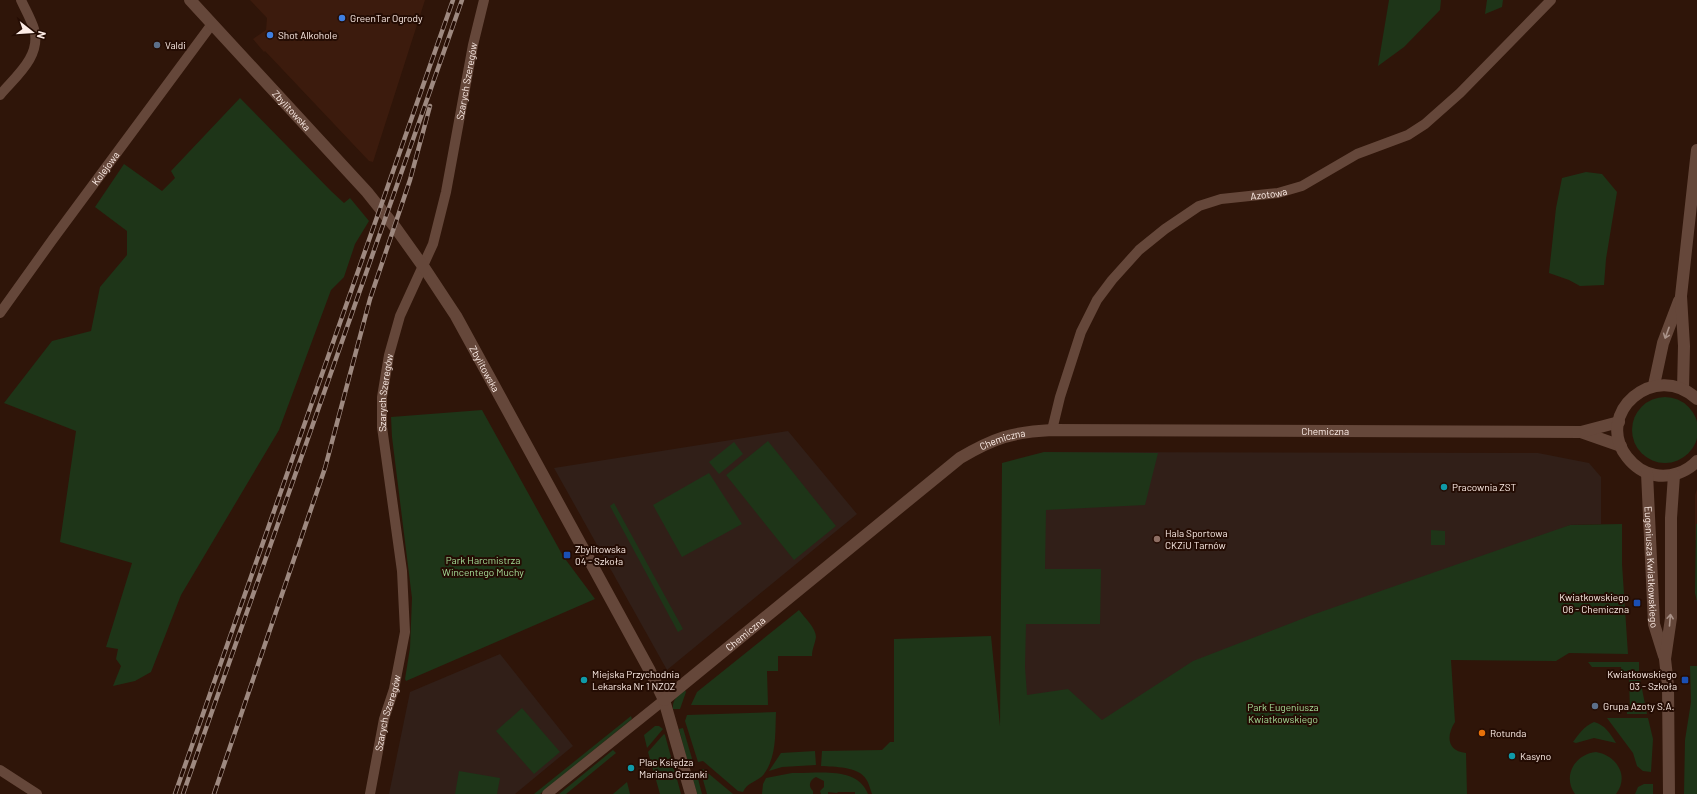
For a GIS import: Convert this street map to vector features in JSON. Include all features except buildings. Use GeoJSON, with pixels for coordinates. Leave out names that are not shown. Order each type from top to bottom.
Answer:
{"type":"FeatureCollection","features":[{"type":"Feature","properties":{"kind":"street"},"geometry":{"type":"LineString","coordinates":[[0,95],[30,60],[36,46],[34,30],[21,0]]}},
{"type":"Feature","properties":{"kind":"street","name":"Zbylitowska"},"geometry":{"type":"LineString","coordinates":[[190,0],[335,156],[386,215],[425,269],[456,316],[650,671],[664,700],[691,794]]}},
{"type":"Feature","properties":{"kind":"street","name":"Szarych Szeregów"},"geometry":{"type":"LineString","coordinates":[[370,794],[384,719],[394,689],[405,632],[402,571],[382,427],[382,397],[389,355],[400,316],[433,244],[446,192],[473,45],[484,0]]}},
{"type":"Feature","properties":{"kind":"street","name":"Azotowa"},"geometry":{"type":"LineString","coordinates":[[1052,430],[1060,397],[1081,332],[1097,300],[1112,280],[1139,250],[1165,229],[1199,206],[1221,199],[1278,193],[1302,186],[1357,154],[1408,135],[1419,128],[1460,93],[1551,0]]}},
{"type":"Feature","properties":{"kind":"street","name":"Kolejowa"},"geometry":{"type":"LineString","coordinates":[[0,313],[212,24]]}},
{"type":"Feature","properties":{"kind":"street"},"geometry":{"type":"LineString","coordinates":[[1683,389],[1684,346],[1681,296],[1697,150]]}},
{"type":"Feature","properties":{"kind":"street"},"geometry":{"type":"LineString","coordinates":[[1654,386],[1663,343],[1681,296]]}},
{"type":"Feature","properties":{"kind":"street"},"geometry":{"type":"LineString","coordinates":[[1697,399],[1683,389],[1669,385],[1654,386],[1644,389],[1631,399],[1622,412],[1618,434],[1621,446],[1631,462],[1647,473],[1656,475],[1674,475],[1684,471],[1697,461]]}},
{"type":"Feature","properties":{"kind":"street","name":"Chemiczna"},"geometry":{"type":"LineString","coordinates":[[547,794],[960,458],[982,446],[1006,436],[1029,431],[1052,430],[1581,432],[1619,422]]}},
{"type":"Feature","properties":{"kind":"street","name":"Chemiczna"},"geometry":{"type":"LineString","coordinates":[[1581,432],[1621,446]]}},
{"type":"Feature","properties":{"kind":"street","name":"Eugeniusza Kwiatkowskiego"},"geometry":{"type":"LineString","coordinates":[[1647,473],[1654,624],[1665,659],[1668,686],[1669,794]]}},
{"type":"Feature","properties":{"kind":"street","name":"Eugeniusza Kwiatkowskiego"},"geometry":{"type":"LineString","coordinates":[[1665,659],[1671,618],[1671,518],[1674,475]]}},
{"type":"Feature","properties":{"kind":"street"},"geometry":{"type":"LineString","coordinates":[[0,770],[38,794]]}},
{"type":"Feature","properties":{"kind":"shaded area"},"geometry":{"type":"Polygon","coordinates":[[[250,0],[425,0],[373,162],[369,161],[253,39],[266,30],[267,18],[250,0]]]}},
{"type":"Feature","properties":{"kind":"shaded area"},"geometry":{"type":"Polygon","coordinates":[[[788,431],[857,514],[667,670],[554,468],[788,431]]]}},
{"type":"Feature","properties":{"kind":"shaded area","name":"Hala Sportowa CKZiU Tarnów"},"geometry":{"type":"Polygon","coordinates":[[[1044,452],[1538,453],[1589,463],[1601,477],[1601,524],[1570,525],[1065,744],[1000,744],[1044,452]]]}},
{"type":"Feature","properties":{"kind":"shaded area"},"geometry":{"type":"Polygon","coordinates":[[[1697,489],[1697,540],[1695,540],[1695,495],[1697,489]]]}},
{"type":"Feature","properties":{"kind":"shaded area"},"geometry":{"type":"Polygon","coordinates":[[[500,654],[573,746],[515,794],[389,794],[410,692],[500,654]]]}},
{"type":"Feature","properties":{"kind":"green space"},"geometry":{"type":"Polygon","coordinates":[[[1389,0],[1441,0],[1440,10],[1404,47],[1378,66],[1389,0]]]}},
{"type":"Feature","properties":{"kind":"green space"},"geometry":{"type":"Polygon","coordinates":[[[1487,0],[1503,0],[1502,7],[1485,14],[1487,0]]]}},
{"type":"Feature","properties":{"kind":"green space"},"geometry":{"type":"Polygon","coordinates":[[[240,98],[331,191],[344,203],[350,198],[369,221],[355,244],[344,277],[331,290],[279,430],[181,595],[151,672],[135,681],[113,686],[121,666],[116,659],[118,649],[106,647],[132,563],[60,542],[76,431],[4,403],[52,341],[91,331],[100,287],[127,255],[127,231],[95,207],[124,164],[162,191],[175,178],[171,171],[240,98]]]}},
{"type":"Feature","properties":{"kind":"green space"},"geometry":{"type":"Polygon","coordinates":[[[1586,172],[1602,174],[1617,192],[1606,259],[1604,285],[1580,286],[1569,280],[1549,273],[1556,208],[1562,178],[1586,172]]]}},
{"type":"Feature","properties":{"kind":"green space"},"geometry":{"type":"Polygon","coordinates":[[[1659,397],[1671,397],[1683,402],[1693,412],[1698,424],[1696,443],[1683,458],[1671,463],[1659,463],[1647,458],[1637,448],[1632,436],[1632,424],[1637,412],[1647,402],[1659,397]]]}},
{"type":"Feature","properties":{"kind":"green space","name":"Park Harcmistrza Wincentego Muchy"},"geometry":{"type":"Polygon","coordinates":[[[482,410],[563,556],[595,599],[406,681],[405,679],[410,648],[412,598],[392,437],[391,417],[482,410]]]}},
{"type":"Feature","properties":{"kind":"green space"},"geometry":{"type":"Polygon","coordinates":[[[768,441],[836,526],[794,560],[726,475],[768,441]]]}},
{"type":"Feature","properties":{"kind":"green space"},"geometry":{"type":"Polygon","coordinates":[[[734,442],[743,454],[719,474],[709,462],[734,442]]]}},
{"type":"Feature","properties":{"kind":"green space","name":"Park Eugeniusza Kwiatkowskiego"},"geometry":{"type":"Polygon","coordinates":[[[1044,452],[1158,453],[1145,505],[1046,510],[1045,569],[1101,569],[1100,624],[1026,624],[1025,667],[1027,695],[1068,689],[1102,720],[1193,661],[1312,615],[1570,525],[1622,524],[1622,564],[1628,654],[1569,653],[1556,661],[1451,660],[1455,722],[1450,732],[1450,742],[1455,749],[1466,753],[1467,794],[872,794],[867,781],[862,775],[852,769],[821,766],[822,751],[882,750],[890,742],[894,742],[894,639],[991,636],[1000,726],[1002,463],[1044,452]]]}},
{"type":"Feature","properties":{"kind":"green space"},"geometry":{"type":"Polygon","coordinates":[[[709,473],[742,524],[682,557],[653,505],[709,473]]]}},
{"type":"Feature","properties":{"kind":"green space"},"geometry":{"type":"Polygon","coordinates":[[[614,503],[683,629],[678,632],[610,506],[614,503]]]}},
{"type":"Feature","properties":{"kind":"green space"},"geometry":{"type":"Polygon","coordinates":[[[1697,524],[1697,602],[1695,593],[1697,524]]]}},
{"type":"Feature","properties":{"kind":"green space"},"geometry":{"type":"Polygon","coordinates":[[[1431,530],[1445,531],[1445,545],[1431,545],[1431,530]]]}},
{"type":"Feature","properties":{"kind":"green space"},"geometry":{"type":"Polygon","coordinates":[[[799,610],[812,626],[816,637],[812,656],[778,656],[778,671],[767,671],[768,705],[691,705],[697,692],[799,610]]]}},
{"type":"Feature","properties":{"kind":"green space"},"geometry":{"type":"Polygon","coordinates":[[[1588,662],[1639,662],[1639,674],[1647,714],[1627,714],[1627,712],[1630,711],[1629,679],[1622,679],[1621,667],[1592,667],[1588,662]]]}},
{"type":"Feature","properties":{"kind":"green space"},"geometry":{"type":"Polygon","coordinates":[[[1690,666],[1697,666],[1697,794],[1684,794],[1685,740],[1691,702],[1690,666]]]}},
{"type":"Feature","properties":{"kind":"green space"},"geometry":{"type":"Polygon","coordinates":[[[685,690],[686,692],[680,709],[673,709],[673,703],[685,690]]]}},
{"type":"Feature","properties":{"kind":"green space"},"geometry":{"type":"Polygon","coordinates":[[[522,708],[560,752],[534,774],[496,731],[522,708]]]}},
{"type":"Feature","properties":{"kind":"green space"},"geometry":{"type":"Polygon","coordinates":[[[776,712],[775,736],[771,760],[762,777],[747,786],[743,792],[738,791],[703,761],[698,762],[685,721],[687,715],[776,712]]]}},
{"type":"Feature","properties":{"kind":"green space"},"geometry":{"type":"Polygon","coordinates":[[[631,716],[632,719],[540,794],[534,794],[631,716]]]}},
{"type":"Feature","properties":{"kind":"green space"},"geometry":{"type":"Polygon","coordinates":[[[1607,718],[1648,718],[1653,739],[1651,772],[1643,771],[1637,766],[1633,753],[1607,718]]]}},
{"type":"Feature","properties":{"kind":"green space"},"geometry":{"type":"Polygon","coordinates":[[[1594,722],[1604,727],[1616,743],[1594,738],[1576,743],[1573,742],[1585,728],[1594,722]]]}},
{"type":"Feature","properties":{"kind":"green space"},"geometry":{"type":"Polygon","coordinates":[[[655,726],[659,726],[663,729],[647,748],[644,735],[655,726]]]}},
{"type":"Feature","properties":{"kind":"green space"},"geometry":{"type":"Polygon","coordinates":[[[683,728],[693,762],[691,765],[688,764],[679,729],[683,728]]]}},
{"type":"Feature","properties":{"kind":"green space"},"geometry":{"type":"Polygon","coordinates":[[[664,734],[681,794],[660,794],[648,752],[664,734]]]}},
{"type":"Feature","properties":{"kind":"green space"},"geometry":{"type":"Polygon","coordinates":[[[613,750],[616,753],[566,794],[559,794],[613,750]]]}},
{"type":"Feature","properties":{"kind":"green space"},"geometry":{"type":"Polygon","coordinates":[[[815,751],[816,765],[782,767],[769,771],[781,753],[815,751]]]}},
{"type":"Feature","properties":{"kind":"green space"},"geometry":{"type":"Polygon","coordinates":[[[1596,752],[1610,757],[1619,767],[1622,780],[1620,787],[1616,794],[1575,794],[1571,787],[1570,780],[1570,773],[1573,767],[1582,757],[1596,752]]]}},
{"type":"Feature","properties":{"kind":"green space"},"geometry":{"type":"Polygon","coordinates":[[[700,769],[703,769],[733,794],[707,794],[700,769]]]}},
{"type":"Feature","properties":{"kind":"green space"},"geometry":{"type":"Polygon","coordinates":[[[459,771],[500,778],[497,794],[455,794],[459,771]]]}},
{"type":"Feature","properties":{"kind":"green space"},"geometry":{"type":"Polygon","coordinates":[[[696,771],[702,794],[697,794],[691,773],[696,771]]]}},
{"type":"Feature","properties":{"kind":"green space"},"geometry":{"type":"Polygon","coordinates":[[[824,772],[845,775],[855,779],[863,785],[868,794],[855,794],[855,792],[828,792],[828,794],[821,794],[820,791],[824,787],[824,781],[816,777],[810,784],[813,794],[762,794],[763,784],[766,778],[792,773],[824,772]]]}},
{"type":"Feature","properties":{"kind":"green space"},"geometry":{"type":"Polygon","coordinates":[[[627,782],[630,794],[613,794],[627,782]]]}},
{"type":"Feature","properties":{"kind":"green space"},"geometry":{"type":"Polygon","coordinates":[[[1644,784],[1653,784],[1653,794],[1635,794],[1638,787],[1644,784]]]}},
{"type":"Feature","properties":{"kind":"railway"},"geometry":{"type":"LineString","coordinates":[[175,794],[453,0]]}},
{"type":"Feature","properties":{"kind":"railway"},"geometry":{"type":"LineString","coordinates":[[183,794],[462,0]]}},
{"type":"Feature","properties":{"kind":"railway"},"geometry":{"type":"LineString","coordinates":[[214,794],[325,468],[370,299],[410,180],[430,106]]}},
{"type":"Feature","properties":{"kind":"place","name":"GreenTar Ogrody"},"geometry":{"type":"Point","coordinates":[342,18]}},
{"type":"Feature","properties":{"kind":"place","name":"Shot Alkohole"},"geometry":{"type":"Point","coordinates":[270,35]}},
{"type":"Feature","properties":{"kind":"place","name":"Valdi"},"geometry":{"type":"Point","coordinates":[157,45]}},
{"type":"Feature","properties":{"kind":"place","name":"Pracownia ZST"},"geometry":{"type":"Point","coordinates":[1444,487]}},
{"type":"Feature","properties":{"kind":"place","name":"Hala Sportowa CKZiU Tarnów"},"geometry":{"type":"Point","coordinates":[1157,539]}},
{"type":"Feature","properties":{"kind":"place","name":"Zbylitowska 04 - Szkoła"},"geometry":{"type":"Point","coordinates":[567,555]}},
{"type":"Feature","properties":{"kind":"place","name":"Kwiatkowskiego 06 - Chemiczna"},"geometry":{"type":"Point","coordinates":[1637,603]}},
{"type":"Feature","properties":{"kind":"place","name":"Miejska Przychodnia Lekarska Nr 1 NZOZ"},"geometry":{"type":"Point","coordinates":[584,680]}},
{"type":"Feature","properties":{"kind":"place","name":"Kwiatkowskiego 03 - Szkoła"},"geometry":{"type":"Point","coordinates":[1685,680]}},
{"type":"Feature","properties":{"kind":"place","name":"Grupa Azoty S.A."},"geometry":{"type":"Point","coordinates":[1595,706]}},
{"type":"Feature","properties":{"kind":"place","name":"Rotunda"},"geometry":{"type":"Point","coordinates":[1482,733]}},
{"type":"Feature","properties":{"kind":"place","name":"Kasyno"},"geometry":{"type":"Point","coordinates":[1512,756]}},
{"type":"Feature","properties":{"kind":"place","name":"Plac Księdza Mariana Grzanki"},"geometry":{"type":"Point","coordinates":[631,768]}}]}
